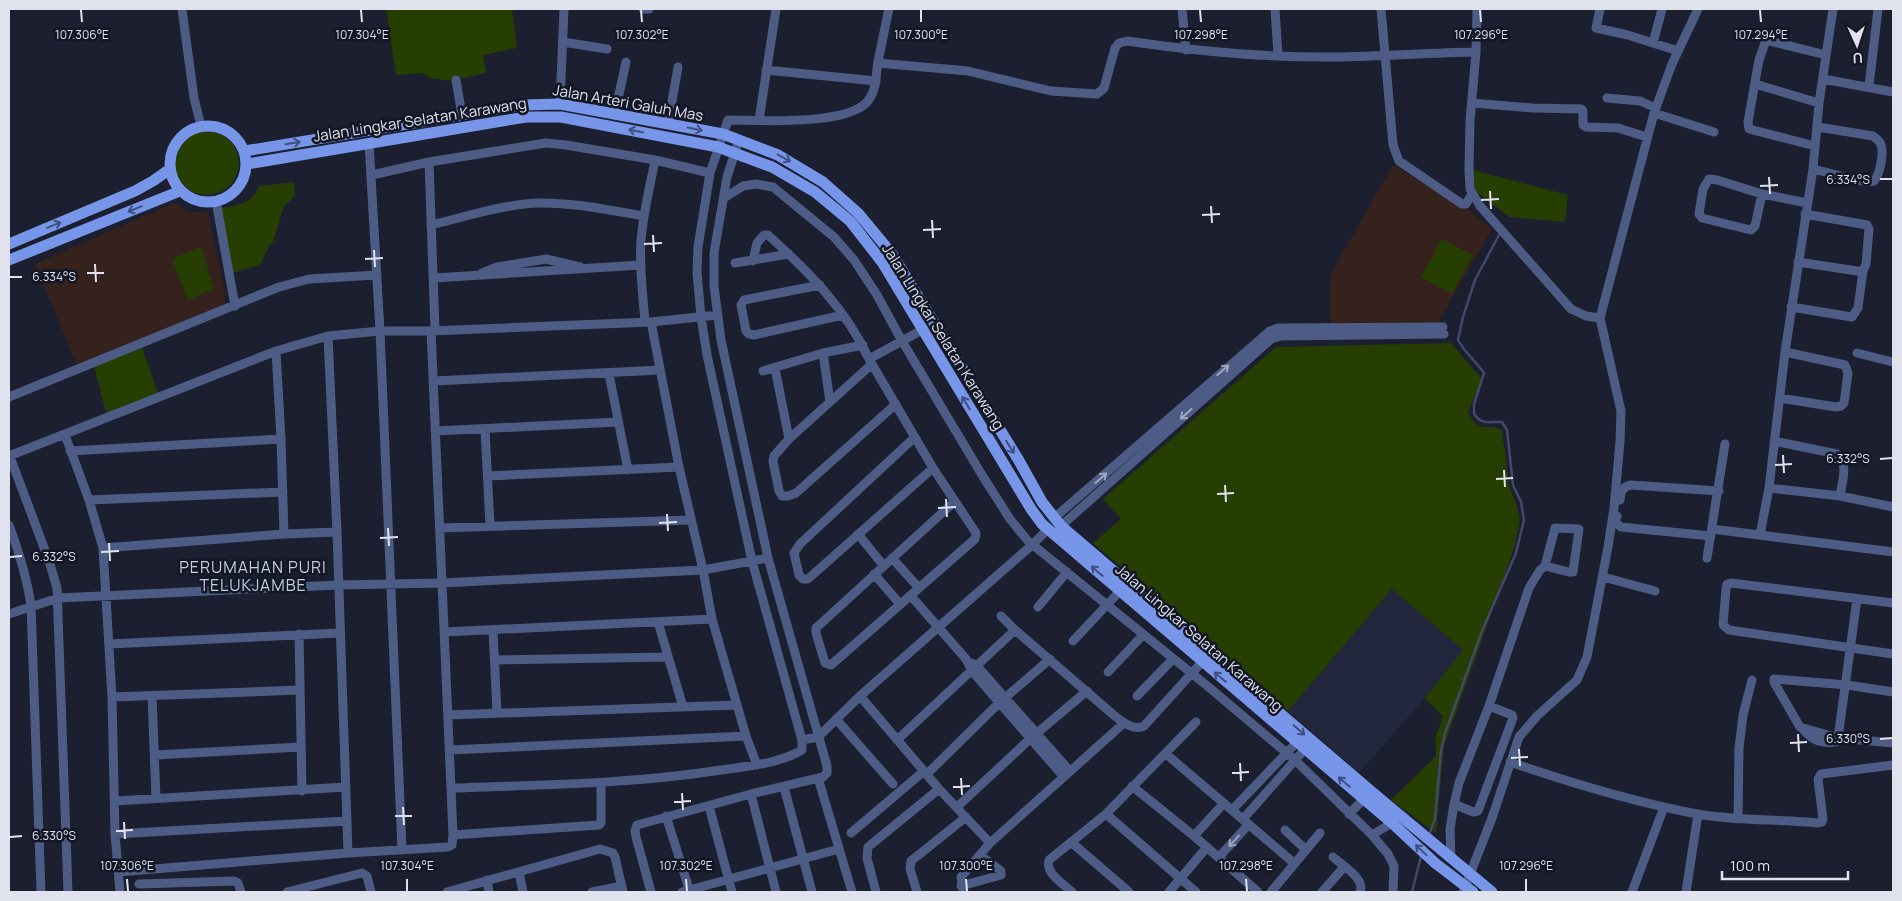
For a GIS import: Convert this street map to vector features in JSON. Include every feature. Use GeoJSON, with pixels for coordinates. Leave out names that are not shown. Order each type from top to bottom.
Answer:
{"type":"FeatureCollection","features":[{"type":"Feature","properties":{"kind":"main road","name":"Jalan Arteri Galuh Mas"},"geometry":{"type":"LineString","coordinates":[[245,151],[522,104],[560,104],[615,113],[723,134],[738,140]]}},
{"type":"Feature","properties":{"kind":"main road","name":"Jalan Lingkar Selatan Karawang"},"geometry":{"type":"LineString","coordinates":[[247,164],[526,118],[561,117],[718,146],[772,167],[815,192],[850,221],[882,262],[1031,509],[1048,529],[1392,823],[1438,848],[1492,892]]}},
{"type":"Feature","properties":{"kind":"main road"},"geometry":{"type":"LineString","coordinates":[[212,125],[232,133],[240,141],[245,151],[247,164],[245,174],[234,192],[216,201],[197,200],[180,191],[173,181],[170,169],[171,152],[180,136],[190,129],[201,126],[212,125]]}},
{"type":"Feature","properties":{"kind":"main road","name":"Jalan Lingkar Selatan Karawang"},"geometry":{"type":"LineString","coordinates":[[738,140],[778,155],[823,182],[858,213],[892,254],[1018,459],[1042,502],[1058,522],[1410,832],[1435,863],[1467,890]]}},
{"type":"Feature","properties":{"kind":"main road"},"geometry":{"type":"LineString","coordinates":[[10,241],[135,191],[153,182],[170,169]]}},
{"type":"Feature","properties":{"kind":"main road"},"geometry":{"type":"LineString","coordinates":[[9,260],[180,191]]}},
{"type":"Feature","properties":{"kind":"main road"},"geometry":{"type":"LineString","coordinates":[[947,371],[959,364]]}},
{"type":"Feature","properties":{"kind":"street"},"geometry":{"type":"LineString","coordinates":[[182,9],[194,98],[201,126]]}},
{"type":"Feature","properties":{"kind":"street"},"geometry":{"type":"LineString","coordinates":[[560,104],[564,9]]}},
{"type":"Feature","properties":{"kind":"street"},"geometry":{"type":"LineString","coordinates":[[643,9],[649,9]]}},
{"type":"Feature","properties":{"kind":"street"},"geometry":{"type":"LineString","coordinates":[[759,120],[776,9]]}},
{"type":"Feature","properties":{"kind":"street"},"geometry":{"type":"LineString","coordinates":[[451,788],[602,783],[669,778],[757,765],[791,756],[802,750],[802,740],[752,561],[707,355],[697,272],[698,247],[710,173],[728,120],[815,119],[858,110],[866,105],[871,97],[876,81],[889,9]]}},
{"type":"Feature","properties":{"kind":"street"},"geometry":{"type":"LineString","coordinates":[[1182,9],[1186,50]]}},
{"type":"Feature","properties":{"kind":"street"},"geometry":{"type":"LineString","coordinates":[[1275,9],[1278,55]]}},
{"type":"Feature","properties":{"kind":"street"},"geometry":{"type":"LineString","coordinates":[[1381,9],[1393,145],[1399,161],[1439,190],[1464,205],[1472,194]]}},
{"type":"Feature","properties":{"kind":"street"},"geometry":{"type":"LineString","coordinates":[[1478,9],[1469,169],[1472,194],[1480,206],[1571,309],[1586,316],[1600,318]]}},
{"type":"Feature","properties":{"kind":"street"},"geometry":{"type":"LineString","coordinates":[[1600,9],[1596,28],[1678,51]]}},
{"type":"Feature","properties":{"kind":"street"},"geometry":{"type":"LineString","coordinates":[[1653,43],[1662,9]]}},
{"type":"Feature","properties":{"kind":"street"},"geometry":{"type":"LineString","coordinates":[[1467,890],[1470,875],[1492,818],[1519,737],[1531,723],[1577,680],[1587,657],[1604,577],[1614,508],[1621,411],[1600,318],[1655,110],[1678,51],[1698,9]]}},
{"type":"Feature","properties":{"kind":"street"},"geometry":{"type":"LineString","coordinates":[[1760,535],[1769,488],[1791,307],[1813,168],[1833,9]]}},
{"type":"Feature","properties":{"kind":"street"},"geometry":{"type":"LineString","coordinates":[[1868,86],[1878,9]]}},
{"type":"Feature","properties":{"kind":"street"},"geometry":{"type":"LineString","coordinates":[[1815,146],[1749,129],[1748,122],[1759,60],[1766,40],[1826,56]]}},
{"type":"Feature","properties":{"kind":"street"},"geometry":{"type":"LineString","coordinates":[[878,63],[968,72],[1051,91],[1097,94],[1104,88],[1115,48],[1119,43],[1127,41],[1186,50],[1335,57],[1476,52]]}},
{"type":"Feature","properties":{"kind":"street"},"geometry":{"type":"LineString","coordinates":[[563,42],[607,50]]}},
{"type":"Feature","properties":{"kind":"street"},"geometry":{"type":"LineString","coordinates":[[615,113],[626,62]]}},
{"type":"Feature","properties":{"kind":"street"},"geometry":{"type":"LineString","coordinates":[[668,124],[678,67]]}},
{"type":"Feature","properties":{"kind":"street"},"geometry":{"type":"LineString","coordinates":[[766,70],[876,81]]}},
{"type":"Feature","properties":{"kind":"street"},"geometry":{"type":"LineString","coordinates":[[1823,79],[1893,92]]}},
{"type":"Feature","properties":{"kind":"street"},"geometry":{"type":"LineString","coordinates":[[456,80],[462,115]]}},
{"type":"Feature","properties":{"kind":"street"},"geometry":{"type":"LineString","coordinates":[[1755,84],[1820,103]]}},
{"type":"Feature","properties":{"kind":"street"},"geometry":{"type":"LineString","coordinates":[[1607,98],[1640,101],[1655,110],[1714,132]]}},
{"type":"Feature","properties":{"kind":"street"},"geometry":{"type":"LineString","coordinates":[[1472,103],[1533,108],[1582,109],[1584,110],[1583,125],[1586,127],[1618,128],[1647,136]]}},
{"type":"Feature","properties":{"kind":"street"},"geometry":{"type":"LineString","coordinates":[[1813,168],[1866,182],[1874,180],[1878,176],[1882,146],[1880,141],[1873,136],[1818,127]]}},
{"type":"Feature","properties":{"kind":"street"},"geometry":{"type":"LineString","coordinates":[[651,892],[635,827],[666,816],[823,777],[827,773],[827,766],[768,558],[721,340],[714,286],[714,253],[727,177],[738,140]]}},
{"type":"Feature","properties":{"kind":"street"},"geometry":{"type":"LineString","coordinates":[[369,143],[380,331],[402,850]]}},
{"type":"Feature","properties":{"kind":"street"},"geometry":{"type":"LineString","coordinates":[[372,175],[429,162],[546,143],[566,144],[655,160],[710,173]]}},
{"type":"Feature","properties":{"kind":"street"},"geometry":{"type":"LineString","coordinates":[[655,160],[641,240],[641,266],[648,322],[660,370],[712,619],[746,736],[757,765]]}},
{"type":"Feature","properties":{"kind":"street"},"geometry":{"type":"LineString","coordinates":[[118,872],[348,853],[448,847],[452,845],[450,750],[435,431],[434,278],[430,225],[429,162]]}},
{"type":"Feature","properties":{"kind":"street"},"geometry":{"type":"LineString","coordinates":[[1762,194],[1755,226],[1751,230],[1702,218],[1699,214],[1703,189],[1709,179],[1762,194],[1807,203]]}},
{"type":"Feature","properties":{"kind":"street"},"geometry":{"type":"LineString","coordinates":[[724,198],[743,186],[756,184],[773,187],[834,237],[854,260],[877,295],[902,341],[1010,519],[1032,545],[1192,673],[1295,760],[1372,835],[1388,854],[1394,866],[1393,892]]}},
{"type":"Feature","properties":{"kind":"street"},"geometry":{"type":"LineString","coordinates":[[216,201],[235,306]]}},
{"type":"Feature","properties":{"kind":"street"},"geometry":{"type":"LineString","coordinates":[[430,225],[480,213],[534,204],[578,205],[644,216]]}},
{"type":"Feature","properties":{"kind":"street"},"geometry":{"type":"LineString","coordinates":[[1791,307],[1852,317],[1858,308],[1863,271],[1866,264],[1869,229],[1867,225],[1805,214]]}},
{"type":"Feature","properties":{"kind":"street"},"geometry":{"type":"LineString","coordinates":[[753,261],[759,240],[766,234],[789,254],[832,298],[863,345],[933,468],[976,533],[975,539],[831,665],[825,664],[816,628],[954,502]]}},
{"type":"Feature","properties":{"kind":"street"},"geometry":{"type":"LineString","coordinates":[[735,264],[789,254]]}},
{"type":"Feature","properties":{"kind":"street"},"geometry":{"type":"LineString","coordinates":[[1798,262],[1863,271]]}},
{"type":"Feature","properties":{"kind":"street"},"geometry":{"type":"LineString","coordinates":[[434,278],[641,266]]}},
{"type":"Feature","properties":{"kind":"street"},"geometry":{"type":"LineString","coordinates":[[9,397],[279,287],[309,279],[377,275]]}},
{"type":"Feature","properties":{"kind":"street"},"geometry":{"type":"LineString","coordinates":[[820,285],[744,300],[741,305],[746,331],[754,335],[843,315]]}},
{"type":"Feature","properties":{"kind":"street"},"geometry":{"type":"LineString","coordinates":[[68,892],[58,598],[49,561],[9,455],[65,435],[276,351],[328,336],[380,331],[648,322],[718,315]]}},
{"type":"Feature","properties":{"kind":"street"},"geometry":{"type":"LineString","coordinates":[[896,404],[796,493],[782,496],[779,491],[773,461],[774,456],[789,439],[871,361],[922,330]]}},
{"type":"Feature","properties":{"kind":"street"},"geometry":{"type":"LineString","coordinates":[[1058,522],[1271,339],[1281,336],[1444,330]]}},
{"type":"Feature","properties":{"kind":"street"},"geometry":{"type":"LineString","coordinates":[[328,336],[348,853]]}},
{"type":"Feature","properties":{"kind":"street"},"geometry":{"type":"LineString","coordinates":[[763,371],[822,353],[863,345]]}},
{"type":"Feature","properties":{"kind":"street"},"geometry":{"type":"LineString","coordinates":[[276,351],[284,534]]}},
{"type":"Feature","properties":{"kind":"street"},"geometry":{"type":"LineString","coordinates":[[1780,398],[1836,407],[1841,406],[1844,403],[1847,383],[1847,368],[1845,365],[1785,352]]}},
{"type":"Feature","properties":{"kind":"street"},"geometry":{"type":"LineString","coordinates":[[822,353],[830,402]]}},
{"type":"Feature","properties":{"kind":"street"},"geometry":{"type":"LineString","coordinates":[[1857,353],[1893,362]]}},
{"type":"Feature","properties":{"kind":"street"},"geometry":{"type":"LineString","coordinates":[[775,368],[789,439]]}},
{"type":"Feature","properties":{"kind":"street"},"geometry":{"type":"LineString","coordinates":[[434,381],[609,374],[660,370]]}},
{"type":"Feature","properties":{"kind":"street"},"geometry":{"type":"LineString","coordinates":[[609,374],[628,470]]}},
{"type":"Feature","properties":{"kind":"street"},"geometry":{"type":"LineString","coordinates":[[435,431],[618,422]]}},
{"type":"Feature","properties":{"kind":"street"},"geometry":{"type":"LineString","coordinates":[[485,429],[490,525]]}},
{"type":"Feature","properties":{"kind":"street"},"geometry":{"type":"LineString","coordinates":[[65,435],[89,500],[103,548],[112,697],[115,834],[120,892]]}},
{"type":"Feature","properties":{"kind":"street"},"geometry":{"type":"LineString","coordinates":[[915,437],[800,544],[794,553],[799,575],[803,579],[808,579],[933,468]]}},
{"type":"Feature","properties":{"kind":"street"},"geometry":{"type":"LineString","coordinates":[[70,450],[281,440]]}},
{"type":"Feature","properties":{"kind":"street"},"geometry":{"type":"LineString","coordinates":[[1774,441],[1837,454],[1842,458],[1844,465],[1840,496]]}},
{"type":"Feature","properties":{"kind":"street"},"geometry":{"type":"LineString","coordinates":[[1707,558],[1725,444]]}},
{"type":"Feature","properties":{"kind":"street"},"geometry":{"type":"LineString","coordinates":[[488,476],[679,467]]}},
{"type":"Feature","properties":{"kind":"street"},"geometry":{"type":"LineString","coordinates":[[1719,491],[1625,486],[1622,490],[1615,522],[1621,527],[1760,535],[1893,552]]}},
{"type":"Feature","properties":{"kind":"street"},"geometry":{"type":"LineString","coordinates":[[1769,488],[1840,496],[1893,507]]}},
{"type":"Feature","properties":{"kind":"street"},"geometry":{"type":"LineString","coordinates":[[89,500],[283,492]]}},
{"type":"Feature","properties":{"kind":"street"},"geometry":{"type":"LineString","coordinates":[[440,528],[691,520]]}},
{"type":"Feature","properties":{"kind":"street"},"geometry":{"type":"LineString","coordinates":[[9,524],[23,562],[34,605],[41,892]]}},
{"type":"Feature","properties":{"kind":"street"},"geometry":{"type":"LineString","coordinates":[[1451,859],[1450,829],[1459,783],[1529,588],[1540,570],[1545,566],[1555,528],[1579,530],[1573,572],[1545,566]]}},
{"type":"Feature","properties":{"kind":"street"},"geometry":{"type":"LineString","coordinates":[[802,740],[818,737],[860,696],[939,628],[1048,529]]}},
{"type":"Feature","properties":{"kind":"street"},"geometry":{"type":"LineString","coordinates":[[103,548],[284,534],[337,532]]}},
{"type":"Feature","properties":{"kind":"street"},"geometry":{"type":"LineString","coordinates":[[858,534],[883,565]]}},
{"type":"Feature","properties":{"kind":"street"},"geometry":{"type":"LineString","coordinates":[[9,614],[58,598],[338,585],[442,583],[703,570],[768,558]]}},
{"type":"Feature","properties":{"kind":"street"},"geometry":{"type":"LineString","coordinates":[[892,558],[919,588]]}},
{"type":"Feature","properties":{"kind":"street"},"geometry":{"type":"LineString","coordinates":[[1038,607],[1067,572]]}},
{"type":"Feature","properties":{"kind":"street"},"geometry":{"type":"LineString","coordinates":[[874,574],[900,604]]}},
{"type":"Feature","properties":{"kind":"street"},"geometry":{"type":"LineString","coordinates":[[1604,577],[1655,591]]}},
{"type":"Feature","properties":{"kind":"street"},"geometry":{"type":"LineString","coordinates":[[1893,603],[1731,583],[1727,584],[1726,589],[1723,625],[1729,630],[1893,654]]}},
{"type":"Feature","properties":{"kind":"street"},"geometry":{"type":"LineString","coordinates":[[1073,641],[1120,591]]}},
{"type":"Feature","properties":{"kind":"street"},"geometry":{"type":"LineString","coordinates":[[910,596],[1066,773]]}},
{"type":"Feature","properties":{"kind":"street"},"geometry":{"type":"LineString","coordinates":[[1838,738],[1858,599]]}},
{"type":"Feature","properties":{"kind":"street"},"geometry":{"type":"LineString","coordinates":[[1001,616],[1124,723],[1137,728],[1144,726],[1202,662]]}},
{"type":"Feature","properties":{"kind":"street"},"geometry":{"type":"LineString","coordinates":[[444,632],[712,619]]}},
{"type":"Feature","properties":{"kind":"street"},"geometry":{"type":"LineString","coordinates":[[658,622],[683,707]]}},
{"type":"Feature","properties":{"kind":"street"},"geometry":{"type":"LineString","coordinates":[[493,630],[497,713]]}},
{"type":"Feature","properties":{"kind":"street"},"geometry":{"type":"LineString","coordinates":[[896,740],[1015,630]]}},
{"type":"Feature","properties":{"kind":"street"},"geometry":{"type":"LineString","coordinates":[[109,644],[340,633]]}},
{"type":"Feature","properties":{"kind":"street"},"geometry":{"type":"LineString","coordinates":[[299,634],[302,791]]}},
{"type":"Feature","properties":{"kind":"street"},"geometry":{"type":"LineString","coordinates":[[1108,672],[1143,635]]}},
{"type":"Feature","properties":{"kind":"street"},"geometry":{"type":"LineString","coordinates":[[495,660],[667,657]]}},
{"type":"Feature","properties":{"kind":"street"},"geometry":{"type":"LineString","coordinates":[[852,833],[926,773],[1002,700],[1050,659]]}},
{"type":"Feature","properties":{"kind":"street"},"geometry":{"type":"LineString","coordinates":[[1137,696],[1174,659]]}},
{"type":"Feature","properties":{"kind":"street"},"geometry":{"type":"LineString","coordinates":[[1893,692],[1847,685],[1774,679],[1800,727],[1803,729],[1838,738],[1893,744]]}},
{"type":"Feature","properties":{"kind":"street"},"geometry":{"type":"LineString","coordinates":[[1738,819],[1739,748],[1743,716],[1752,680]]}},
{"type":"Feature","properties":{"kind":"street"},"geometry":{"type":"LineString","coordinates":[[112,697],[300,690]]}},
{"type":"Feature","properties":{"kind":"street"},"geometry":{"type":"LineString","coordinates":[[957,807],[1034,735],[1087,691]]}},
{"type":"Feature","properties":{"kind":"street"},"geometry":{"type":"LineString","coordinates":[[152,696],[156,798]]}},
{"type":"Feature","properties":{"kind":"street"},"geometry":{"type":"LineString","coordinates":[[860,696],[939,789],[990,843]]}},
{"type":"Feature","properties":{"kind":"street"},"geometry":{"type":"LineString","coordinates":[[448,715],[737,705]]}},
{"type":"Feature","properties":{"kind":"street"},"geometry":{"type":"LineString","coordinates":[[1454,804],[1473,812],[1478,811],[1514,718],[1512,715],[1488,706]]}},
{"type":"Feature","properties":{"kind":"street"},"geometry":{"type":"LineString","coordinates":[[836,719],[893,784]]}},
{"type":"Feature","properties":{"kind":"street"},"geometry":{"type":"LineString","coordinates":[[1072,892],[1049,871],[1047,866],[1049,860],[1106,814],[1196,722]]}},
{"type":"Feature","properties":{"kind":"street"},"geometry":{"type":"LineString","coordinates":[[980,855],[1002,870],[1001,875],[962,889],[962,874],[990,843],[1124,723]]}},
{"type":"Feature","properties":{"kind":"street"},"geometry":{"type":"LineString","coordinates":[[450,750],[746,736]]}},
{"type":"Feature","properties":{"kind":"street"},"geometry":{"type":"LineString","coordinates":[[1232,810],[1286,753],[1301,746]]}},
{"type":"Feature","properties":{"kind":"street"},"geometry":{"type":"LineString","coordinates":[[1219,857],[1246,822],[1262,797],[1295,760],[1301,746]]}},
{"type":"Feature","properties":{"kind":"street"},"geometry":{"type":"LineString","coordinates":[[155,755],[301,747]]}},
{"type":"Feature","properties":{"kind":"street"},"geometry":{"type":"LineString","coordinates":[[1166,754],[1294,863]]}},
{"type":"Feature","properties":{"kind":"street"},"geometry":{"type":"LineString","coordinates":[[1510,762],[1550,776],[1664,807],[1698,814],[1738,819],[1822,822],[1824,819],[1818,779],[1822,774],[1893,764]]}},
{"type":"Feature","properties":{"kind":"street"},"geometry":{"type":"LineString","coordinates":[[818,778],[852,892]]}},
{"type":"Feature","properties":{"kind":"street"},"geometry":{"type":"LineString","coordinates":[[453,835],[599,825],[601,823],[602,783]]}},
{"type":"Feature","properties":{"kind":"street"},"geometry":{"type":"LineString","coordinates":[[1132,786],[1219,857],[1258,892]]}},
{"type":"Feature","properties":{"kind":"street"},"geometry":{"type":"LineString","coordinates":[[114,801],[346,787]]}},
{"type":"Feature","properties":{"kind":"street"},"geometry":{"type":"LineString","coordinates":[[784,787],[812,892]]}},
{"type":"Feature","properties":{"kind":"street"},"geometry":{"type":"LineString","coordinates":[[1252,788],[1262,797]]}},
{"type":"Feature","properties":{"kind":"street"},"geometry":{"type":"LineString","coordinates":[[876,892],[867,858],[868,847],[939,789]]}},
{"type":"Feature","properties":{"kind":"street"},"geometry":{"type":"LineString","coordinates":[[751,794],[776,892]]}},
{"type":"Feature","properties":{"kind":"street"},"geometry":{"type":"LineString","coordinates":[[1349,814],[1364,799]]}},
{"type":"Feature","properties":{"kind":"street"},"geometry":{"type":"LineString","coordinates":[[1194,836],[1224,803]]}},
{"type":"Feature","properties":{"kind":"street"},"geometry":{"type":"LineString","coordinates":[[709,806],[732,892]]}},
{"type":"Feature","properties":{"kind":"street"},"geometry":{"type":"LineString","coordinates":[[1632,892],[1664,807]]}},
{"type":"Feature","properties":{"kind":"street"},"geometry":{"type":"LineString","coordinates":[[1106,814],[1196,892]]}},
{"type":"Feature","properties":{"kind":"street"},"geometry":{"type":"LineString","coordinates":[[1686,892],[1698,814]]}},
{"type":"Feature","properties":{"kind":"street"},"geometry":{"type":"LineString","coordinates":[[666,816],[687,892],[803,860],[839,848]]}},
{"type":"Feature","properties":{"kind":"street"},"geometry":{"type":"LineString","coordinates":[[916,892],[910,869],[911,861],[966,817]]}},
{"type":"Feature","properties":{"kind":"street"},"geometry":{"type":"LineString","coordinates":[[115,834],[347,821]]}},
{"type":"Feature","properties":{"kind":"street"},"geometry":{"type":"LineString","coordinates":[[1372,835],[1392,823]]}},
{"type":"Feature","properties":{"kind":"street"},"geometry":{"type":"LineString","coordinates":[[1285,830],[1305,849]]}},
{"type":"Feature","properties":{"kind":"street"},"geometry":{"type":"LineString","coordinates":[[1271,892],[1320,833]]}},
{"type":"Feature","properties":{"kind":"street"},"geometry":{"type":"LineString","coordinates":[[1071,842],[1129,892]]}},
{"type":"Feature","properties":{"kind":"street"},"geometry":{"type":"LineString","coordinates":[[1169,892],[1207,847]]}},
{"type":"Feature","properties":{"kind":"street"},"geometry":{"type":"LineString","coordinates":[[447,892],[600,849],[612,853],[615,857],[622,889],[592,892]]}},
{"type":"Feature","properties":{"kind":"street"},"geometry":{"type":"LineString","coordinates":[[1333,857],[1360,881],[1362,888],[1360,892]]}},
{"type":"Feature","properties":{"kind":"street"},"geometry":{"type":"LineString","coordinates":[[1322,892],[1344,867]]}},
{"type":"Feature","properties":{"kind":"street"},"geometry":{"type":"LineString","coordinates":[[519,872],[523,892]]}},
{"type":"Feature","properties":{"kind":"street"},"geometry":{"type":"LineString","coordinates":[[287,892],[362,873],[367,876],[371,892]]}},
{"type":"Feature","properties":{"kind":"street"},"geometry":{"type":"LineString","coordinates":[[487,880],[489,892]]}},
{"type":"Feature","properties":{"kind":"street"},"geometry":{"type":"LineString","coordinates":[[139,884],[234,881],[238,882],[241,892]]}},
{"type":"Feature","properties":{"kind":"shaded area"},"geometry":{"type":"Polygon","coordinates":[[[1393,165],[1466,208],[1492,229],[1437,324],[1330,324],[1330,275],[1393,165]]]}},
{"type":"Feature","properties":{"kind":"shaded area"},"geometry":{"type":"Polygon","coordinates":[[[174,203],[189,211],[208,213],[226,296],[223,305],[77,366],[35,264],[174,203]]]}},
{"type":"Feature","properties":{"kind":"shaded area"},"geometry":{"type":"Polygon","coordinates":[[[1392,589],[1464,650],[1425,698],[1359,773],[1288,711],[1392,589]]]}},
{"type":"Feature","properties":{"kind":"green space"},"geometry":{"type":"Polygon","coordinates":[[[386,9],[512,9],[517,48],[483,55],[486,73],[451,81],[429,78],[424,73],[396,75],[386,9]]]}},
{"type":"Feature","properties":{"kind":"green space"},"geometry":{"type":"Polygon","coordinates":[[[207,131],[219,133],[230,140],[237,151],[239,163],[237,175],[230,186],[219,193],[207,195],[195,193],[184,186],[177,175],[175,163],[177,151],[184,140],[195,133],[207,131]]]}},
{"type":"Feature","properties":{"kind":"green space"},"geometry":{"type":"Polygon","coordinates":[[[1473,170],[1568,195],[1565,222],[1509,217],[1473,189],[1473,170]]]}},
{"type":"Feature","properties":{"kind":"green space"},"geometry":{"type":"Polygon","coordinates":[[[294,182],[295,196],[284,206],[273,242],[269,246],[260,265],[232,273],[219,208],[244,203],[257,192],[259,186],[294,182]]]}},
{"type":"Feature","properties":{"kind":"green space"},"geometry":{"type":"Polygon","coordinates":[[[1442,239],[1473,255],[1452,294],[1421,277],[1442,239]]]}},
{"type":"Feature","properties":{"kind":"green space"},"geometry":{"type":"Polygon","coordinates":[[[201,247],[214,289],[188,300],[172,259],[201,247]]]}},
{"type":"Feature","properties":{"kind":"green space"},"geometry":{"type":"Polygon","coordinates":[[[1451,343],[1482,379],[1468,412],[1472,419],[1480,426],[1502,430],[1509,485],[1520,520],[1515,544],[1502,584],[1444,746],[1436,833],[1391,800],[1436,756],[1435,738],[1443,717],[1425,698],[1463,650],[1392,589],[1288,711],[1093,543],[1121,519],[1103,499],[1276,347],[1451,343]]]}},
{"type":"Feature","properties":{"kind":"green space"},"geometry":{"type":"Polygon","coordinates":[[[142,348],[158,393],[106,413],[94,366],[142,348]]]}},
{"type":"Feature","properties":{"kind":"waterway"},"geometry":{"type":"LineString","coordinates":[[1429,835],[1435,819],[1441,751],[1445,733],[1482,631],[1516,553],[1524,520],[1521,502],[1513,485],[1507,430],[1502,422],[1483,422],[1474,414],[1474,404],[1484,373],[1458,340],[1475,280],[1499,235]]}},
{"type":"Feature","properties":{"kind":"waterway"},"geometry":{"type":"LineString","coordinates":[[1412,892],[1421,856]]}},
{"type":"Feature","properties":{"kind":"district","name":"PERUMAHAN PURI TELUKJAMBE"},"geometry":{"type":"Point","coordinates":[253,576]}}]}
